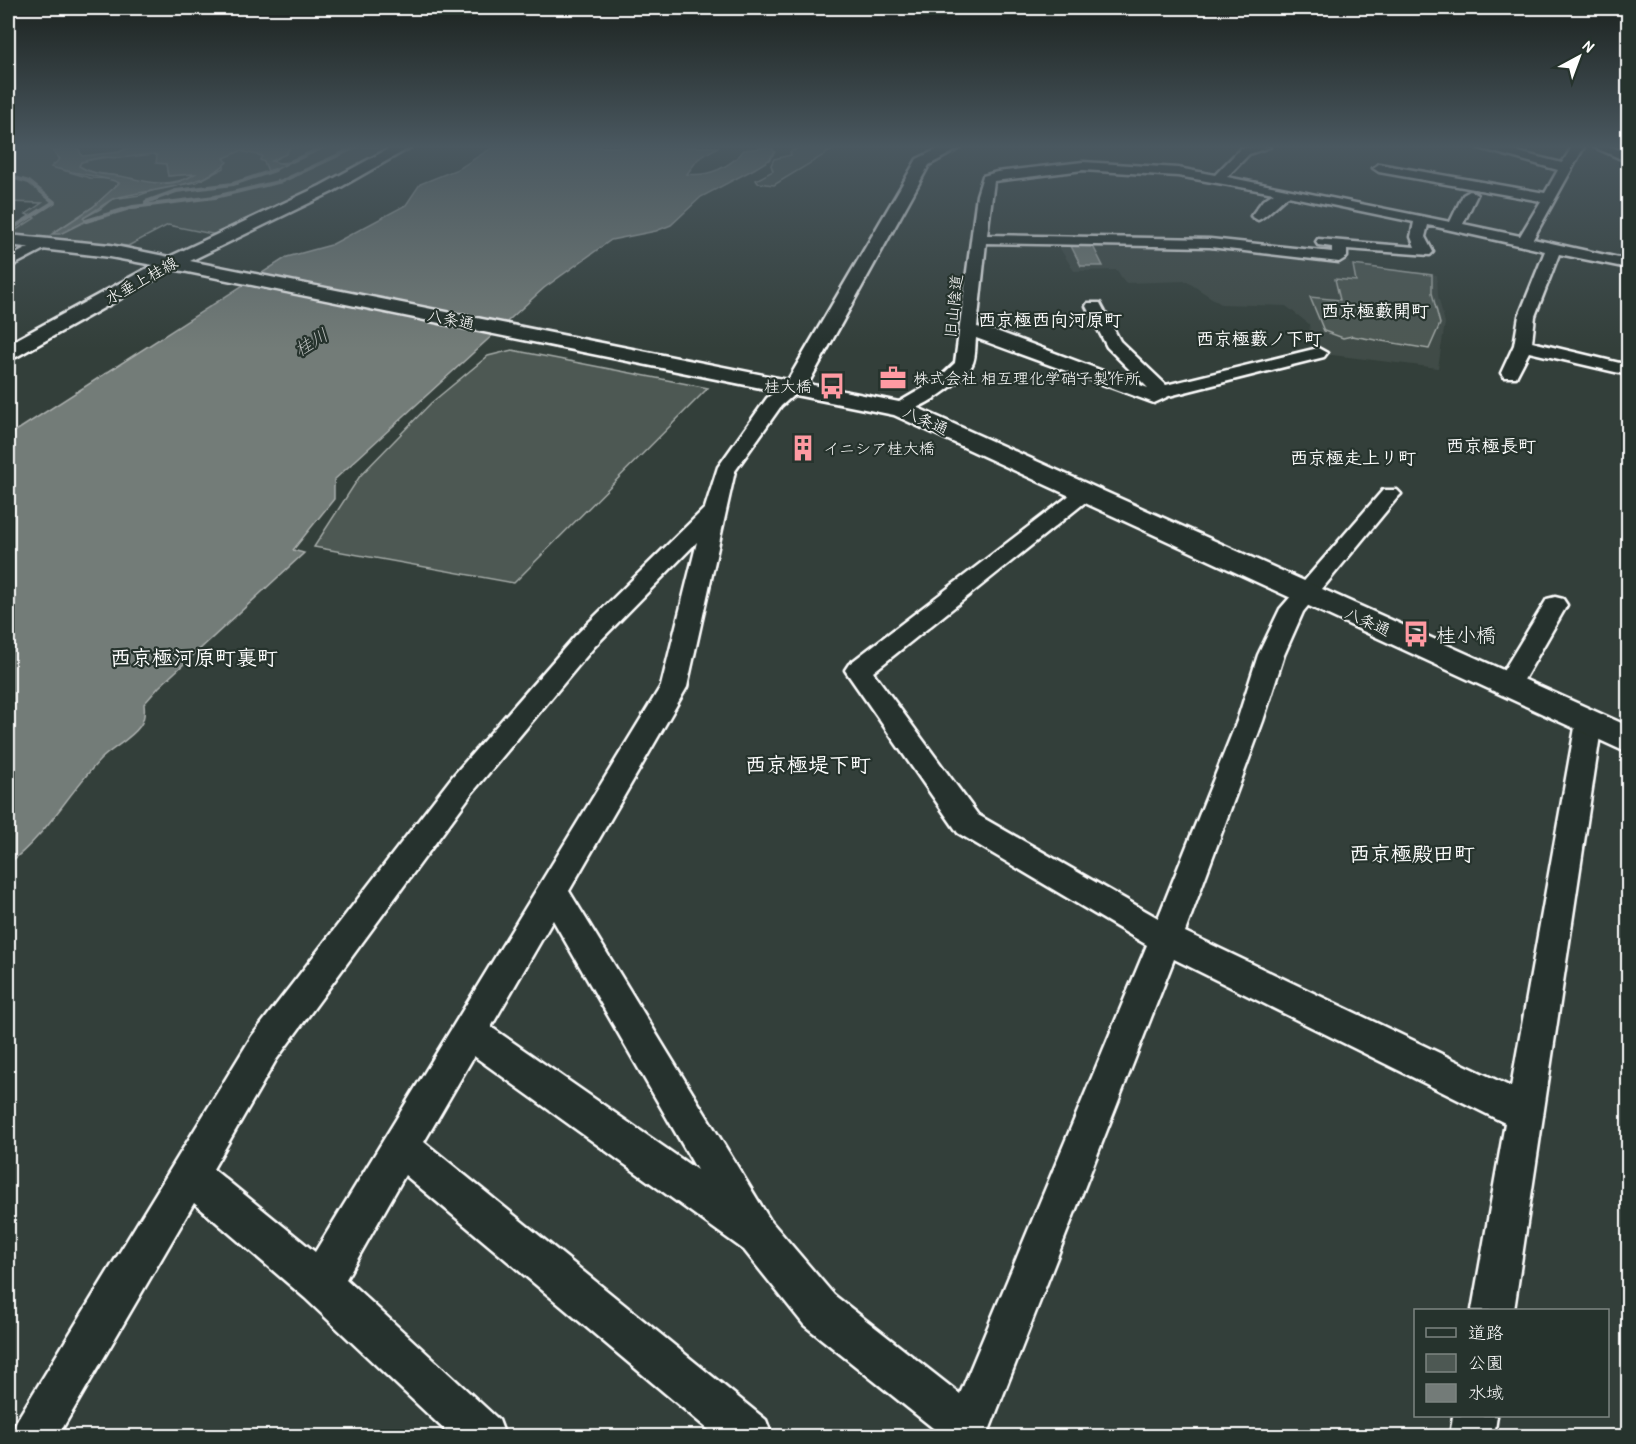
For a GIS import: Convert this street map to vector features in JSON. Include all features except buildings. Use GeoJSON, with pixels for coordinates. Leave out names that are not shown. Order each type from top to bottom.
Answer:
{"type":"FeatureCollection","features":[{"type":"Feature","properties":{"kind":"main road","name":"水垂上桂線"},"geometry":{"type":"LineString","coordinates":[[8,352],[275,214]]}},
{"type":"Feature","properties":{"kind":"main road"},"geometry":{"type":"LineString","coordinates":[[787,385],[891,214]]}},
{"type":"Feature","properties":{"kind":"main road","name":"八条通"},"geometry":{"type":"LineString","coordinates":[[8,240],[110,251],[902,409],[1629,740]]}},
{"type":"Feature","properties":{"kind":"street","name":"旧山陰道"},"geometry":{"type":"LineString","coordinates":[[902,409],[955,375],[964,364],[981,238],[982,214]]}},
{"type":"Feature","properties":{"kind":"street","name":"旧山陰道"},"geometry":{"type":"LineString","coordinates":[[1396,214],[1629,264]]}},
{"type":"Feature","properties":{"kind":"street"},"geometry":{"type":"LineString","coordinates":[[1455,227],[1461,214]]}},
{"type":"Feature","properties":{"kind":"street"},"geometry":{"type":"LineString","coordinates":[[1524,242],[1540,214]]}},
{"type":"Feature","properties":{"kind":"street"},"geometry":{"type":"LineString","coordinates":[[1203,228],[1425,252],[1418,237],[1422,220]]}},
{"type":"Feature","properties":{"kind":"street"},"geometry":{"type":"LineString","coordinates":[[1145,226],[1160,240]]}},
{"type":"Feature","properties":{"kind":"street"},"geometry":{"type":"LineString","coordinates":[[981,238],[1160,240],[1339,256],[1340,244]]}},
{"type":"Feature","properties":{"kind":"street"},"geometry":{"type":"LineString","coordinates":[[8,264],[45,243]]}},
{"type":"Feature","properties":{"kind":"street"},"geometry":{"type":"LineString","coordinates":[[1510,373],[1523,345],[1527,316],[1554,248]]}},
{"type":"Feature","properties":{"kind":"street"},"geometry":{"type":"LineString","coordinates":[[1094,306],[1113,343],[1162,392]]}},
{"type":"Feature","properties":{"kind":"street"},"geometry":{"type":"LineString","coordinates":[[969,331],[993,336],[1154,397],[1162,392],[1318,353]]}},
{"type":"Feature","properties":{"kind":"street"},"geometry":{"type":"LineString","coordinates":[[1523,345],[1629,370]]}},
{"type":"Feature","properties":{"kind":"street"},"geometry":{"type":"LineString","coordinates":[[320,1283],[674,687],[725,471],[787,385]]}},
{"type":"Feature","properties":{"kind":"street"},"geometry":{"type":"LineString","coordinates":[[1086,492],[858,670],[968,824],[1166,939],[1525,1113]]}},
{"type":"Feature","properties":{"kind":"street"},"geometry":{"type":"LineString","coordinates":[[553,892],[758,1236],[819,1310],[966,1432],[1166,939],[1250,721],[1271,655],[1292,609],[1390,494]]}},
{"type":"Feature","properties":{"kind":"street"},"geometry":{"type":"LineString","coordinates":[[33,1437],[264,1048],[462,785],[585,641],[717,509]]}},
{"type":"Feature","properties":{"kind":"street"},"geometry":{"type":"LineString","coordinates":[[1508,685],[1555,605]]}},
{"type":"Feature","properties":{"kind":"street"},"geometry":{"type":"LineString","coordinates":[[1493,1309],[1589,722]]}},
{"type":"Feature","properties":{"kind":"street"},"geometry":{"type":"LineString","coordinates":[[469,1032],[758,1236]]}},
{"type":"Feature","properties":{"kind":"street"},"geometry":{"type":"LineString","coordinates":[[401,1147],[750,1437]]}},
{"type":"Feature","properties":{"kind":"street"},"geometry":{"type":"LineString","coordinates":[[189,1174],[320,1283],[483,1437]]}},
{"type":"Feature","properties":{"kind":"street"},"geometry":{"type":"LineString","coordinates":[[1472,1437],[1475,1417]]}},
{"type":"Feature","properties":{"kind":"shaded area"},"geometry":{"type":"Polygon","coordinates":[[[1056,242],[1195,244],[1348,259],[1350,264],[1437,275],[1438,296],[1445,323],[1438,368],[1332,355],[1312,348],[1309,324],[1286,306],[1221,304],[1186,281],[1125,283],[1117,270],[1074,271],[1056,242]]]}},
{"type":"Feature","properties":{"kind":"green space"},"geometry":{"type":"Polygon","coordinates":[[[27,214],[82,214],[53,233],[85,221],[83,218],[90,214],[259,214],[217,235],[168,225],[128,246],[8,235],[35,218],[27,214]]]}},
{"type":"Feature","properties":{"kind":"green space"},"geometry":{"type":"Polygon","coordinates":[[[1353,265],[1432,275],[1432,293],[1440,324],[1429,349],[1352,336],[1343,338],[1324,331],[1310,297],[1340,300],[1335,279],[1356,281],[1353,265]]]}},
{"type":"Feature","properties":{"kind":"green space"},"geometry":{"type":"Polygon","coordinates":[[[512,350],[708,388],[514,583],[314,547],[360,476],[431,403],[488,356],[512,350]]]}},
{"type":"Feature","properties":{"kind":"water"},"geometry":{"type":"Polygon","coordinates":[[[82,214],[89,214],[83,218],[86,221],[60,234],[52,234],[82,214]]]}},
{"type":"Feature","properties":{"kind":"water","name":"桂川"},"geometry":{"type":"Polygon","coordinates":[[[388,214],[682,214],[671,225],[656,231],[611,240],[544,288],[334,480],[334,499],[293,550],[304,553],[159,687],[144,704],[144,718],[136,731],[101,759],[34,841],[8,864],[8,436],[287,257],[331,245],[388,214]]]}},
{"type":"Feature","properties":{"kind":"water"},"geometry":{"type":"Polygon","coordinates":[[[1070,244],[1092,244],[1103,266],[1081,266],[1070,244]]]}},
{"type":"Feature","properties":{"kind":"pier"},"geometry":{"type":"Polygon","coordinates":[[[257,273],[510,323],[496,336],[239,285],[257,273]]]}},
{"type":"Feature","properties":{"kind":"waterway"},"geometry":{"type":"LineString","coordinates":[[8,231],[34,214]]}},
{"type":"Feature","properties":{"kind":"waterway"},"geometry":{"type":"LineString","coordinates":[[86,221],[108,214]]}},
{"type":"Feature","properties":{"kind":"place","name":"株式会社 相互理化学硝子製作所"},"geometry":{"type":"Point","coordinates":[893,378]}},
{"type":"Feature","properties":{"kind":"place","name":"桂大橋"},"geometry":{"type":"Point","coordinates":[832,386]}},
{"type":"Feature","properties":{"kind":"place","name":"イニシア桂大橋"},"geometry":{"type":"Point","coordinates":[803,448]}},
{"type":"Feature","properties":{"kind":"place","name":"桂小橋"},"geometry":{"type":"Point","coordinates":[1416,634]}},
{"type":"Feature","properties":{"kind":"district","name":"西京極藪開町"},"geometry":{"type":"Point","coordinates":[1375,310]}},
{"type":"Feature","properties":{"kind":"district","name":"西京極西向河原町"},"geometry":{"type":"Point","coordinates":[1050,319]}},
{"type":"Feature","properties":{"kind":"district","name":"西京極藪ノ下町"},"geometry":{"type":"Point","coordinates":[1259,338]}},
{"type":"Feature","properties":{"kind":"district","name":"西京極長町"},"geometry":{"type":"Point","coordinates":[1491,445]}},
{"type":"Feature","properties":{"kind":"district","name":"西京極走上リ町"},"geometry":{"type":"Point","coordinates":[1353,457]}},
{"type":"Feature","properties":{"kind":"district","name":"西京極河原町裏町"},"geometry":{"type":"Point","coordinates":[194,657]}},
{"type":"Feature","properties":{"kind":"district","name":"西京極堤下町"},"geometry":{"type":"Point","coordinates":[808,764]}},
{"type":"Feature","properties":{"kind":"district","name":"西京極殿田町"},"geometry":{"type":"Point","coordinates":[1412,853]}}]}
